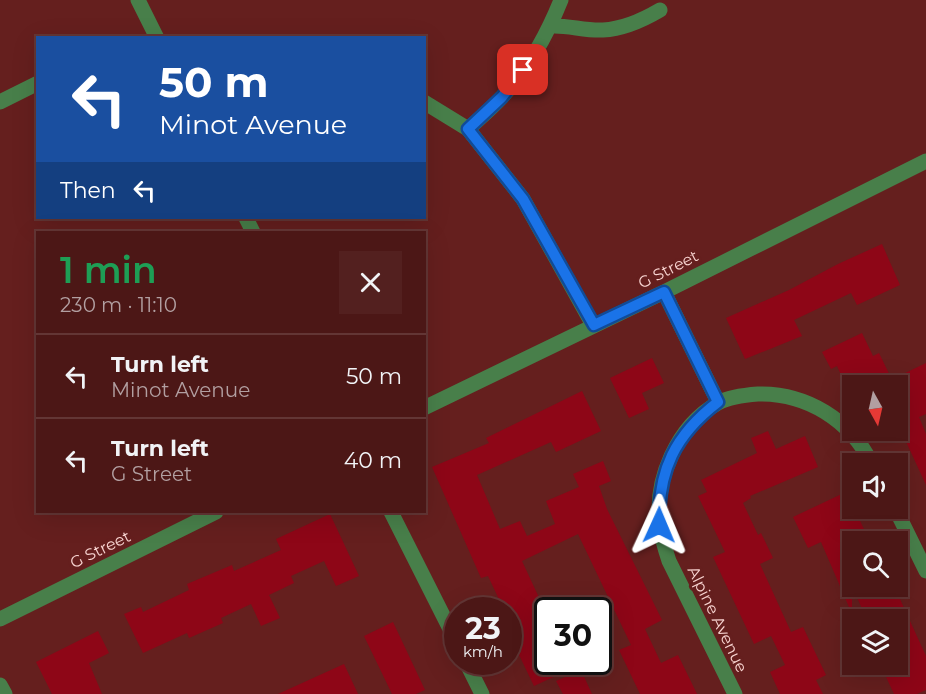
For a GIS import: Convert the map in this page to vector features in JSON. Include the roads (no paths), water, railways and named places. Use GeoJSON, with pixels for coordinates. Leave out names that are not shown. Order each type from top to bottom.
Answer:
{"type":"FeatureCollection","features":[{"type":"Feature","properties":{"kind":"street"},"geometry":{"type":"LineString","coordinates":[[138,0],[156,36]]}},
{"type":"Feature","properties":{"kind":"street"},"geometry":{"type":"LineString","coordinates":[[468,129],[502,97],[526,66],[551,26],[561,0]]}},
{"type":"Feature","properties":{"kind":"street"},"geometry":{"type":"LineString","coordinates":[[551,26],[566,25],[602,30],[639,23],[660,10]]}},
{"type":"Feature","properties":{"kind":"street"},"geometry":{"type":"LineString","coordinates":[[0,102],[36,84]]}},
{"type":"Feature","properties":{"kind":"street"},"geometry":{"type":"LineString","coordinates":[[426,103],[468,129],[523,199],[594,325]]}},
{"type":"Feature","properties":{"kind":"street","name":"G Street"},"geometry":{"type":"LineString","coordinates":[[426,407],[664,292],[926,161]]}},
{"type":"Feature","properties":{"kind":"street"},"geometry":{"type":"LineString","coordinates":[[664,292],[718,402],[744,394],[770,394],[788,396],[814,405],[833,416],[856,438],[865,453]]}},
{"type":"Feature","properties":{"kind":"street","name":"Alpine Avenue"},"geometry":{"type":"LineString","coordinates":[[718,402],[692,425],[672,454],[661,488],[659,525],[669,561],[735,694]]}},
{"type":"Feature","properties":{"kind":"street","name":"G Street"},"geometry":{"type":"LineString","coordinates":[[0,619],[214,513]]}},
{"type":"Feature","properties":{"kind":"street"},"geometry":{"type":"LineString","coordinates":[[392,513],[444,617]]}},
{"type":"Feature","properties":{"kind":"street"},"geometry":{"type":"LineString","coordinates":[[900,519],[926,571]]}},
{"type":"Feature","properties":{"kind":"street"},"geometry":{"type":"LineString","coordinates":[[472,675],[482,694]]}},
{"type":"Feature","properties":{"kind":"street"},"geometry":{"type":"LineString","coordinates":[[0,684],[5,694]]}}]}
